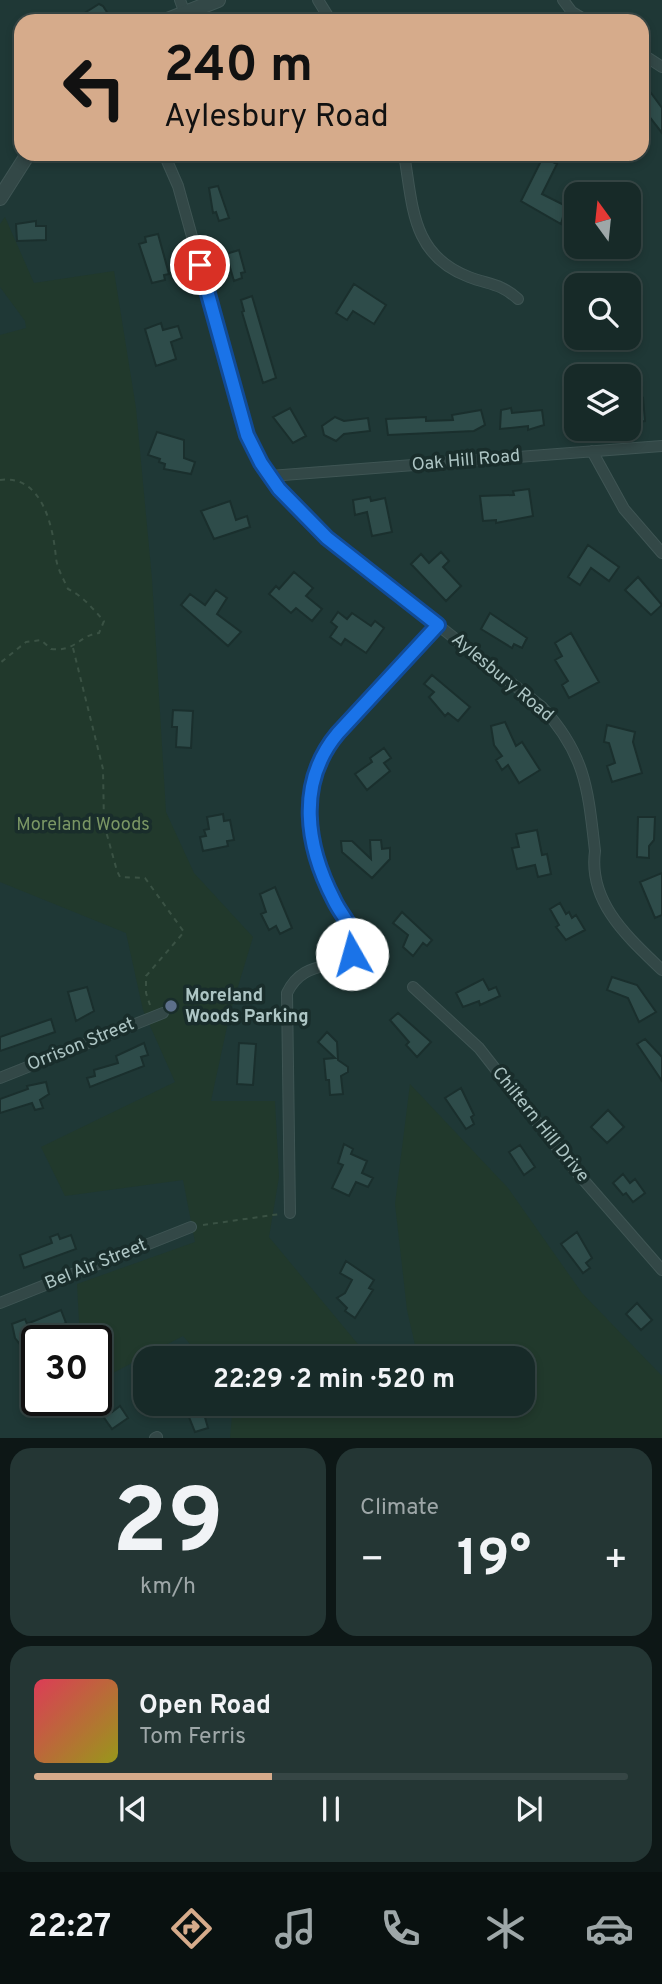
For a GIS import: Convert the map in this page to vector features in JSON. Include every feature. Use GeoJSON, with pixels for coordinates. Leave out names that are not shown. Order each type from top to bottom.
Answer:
{"type":"FeatureCollection","features":[{"type":"Feature","properties":{"kind":"street"},"geometry":{"type":"LineString","coordinates":[[182,6],[218,0]]}},
{"type":"Feature","properties":{"kind":"street"},"geometry":{"type":"LineString","coordinates":[[563,0],[575,14]]}},
{"type":"Feature","properties":{"kind":"street"},"geometry":{"type":"LineString","coordinates":[[0,198],[24,161]]}},
{"type":"Feature","properties":{"kind":"street","name":"Aylesbury Road"},"geometry":{"type":"LineString","coordinates":[[167,161],[178,186],[247,435],[270,476],[327,538],[542,707],[568,736],[586,781],[593,862],[604,902],[626,936],[662,971]]}},
{"type":"Feature","properties":{"kind":"street"},"geometry":{"type":"LineString","coordinates":[[405,161],[414,212],[426,246],[452,268],[479,280],[503,286],[518,299]]}},
{"type":"Feature","properties":{"kind":"street","name":"Oak Hill Road"},"geometry":{"type":"LineString","coordinates":[[270,476],[662,446]]}},
{"type":"Feature","properties":{"kind":"street"},"geometry":{"type":"LineString","coordinates":[[592,451],[628,516],[662,553]]}},
{"type":"Feature","properties":{"kind":"street"},"geometry":{"type":"LineString","coordinates":[[290,1213],[287,993],[300,974],[310,968],[344,960],[355,947],[352,928],[334,901],[314,848],[309,821],[311,787],[318,763],[330,742],[438,625]]}},
{"type":"Feature","properties":{"kind":"street","name":"Chiltern Hill Drive"},"geometry":{"type":"LineString","coordinates":[[413,987],[479,1048],[574,1169],[662,1270]]}},
{"type":"Feature","properties":{"kind":"street","name":"Orrison Street"},"geometry":{"type":"LineString","coordinates":[[0,1078],[163,1013]]}},
{"type":"Feature","properties":{"kind":"street","name":"Bel Air Street"},"geometry":{"type":"LineString","coordinates":[[0,1303],[191,1227]]}},
{"type":"Feature","properties":{"kind":"path"},"geometry":{"type":"LineString","coordinates":[[0,480],[26,482],[35,493],[48,518],[57,549],[56,559],[68,589],[83,596],[89,608],[104,621],[99,633],[87,635],[73,648],[51,649],[41,640],[26,642],[0,663]]}},
{"type":"Feature","properties":{"kind":"path"},"geometry":{"type":"LineString","coordinates":[[73,648],[103,769],[104,824],[117,871],[120,877],[145,878],[184,932],[170,951],[151,966],[146,976],[146,993],[150,1006],[163,1013]]}},
{"type":"Feature","properties":{"kind":"path"},"geometry":{"type":"LineString","coordinates":[[191,1227],[290,1213]]}},
{"type":"Feature","properties":{"kind":"green space","name":"Moreland Woods"},"geometry":{"type":"Polygon","coordinates":[[[5,217],[34,283],[114,271],[136,408],[152,579],[166,812],[194,873],[253,937],[230,1013],[211,1101],[275,1101],[279,1177],[269,1237],[360,1346],[192,1346],[183,1336],[164,1346],[133,1346],[133,1362],[112,1374],[112,1325],[79,1325],[77,1284],[195,1242],[183,1180],[65,1196],[41,1147],[175,1082],[143,1010],[126,933],[0,882],[0,335],[26,328],[25,321],[0,287],[0,224],[5,217]]]}},
{"type":"Feature","properties":{"kind":"green space"},"geometry":{"type":"Polygon","coordinates":[[[410,1084],[508,1188],[582,1293],[662,1376],[662,1438],[230,1438],[232,1416],[535,1416],[535,1346],[415,1346],[407,1310],[395,1204],[410,1084]]]}},
{"type":"Feature","properties":{"kind":"building"},"geometry":{"type":"Polygon","coordinates":[[[99,4],[108,14],[83,14],[99,4]]]}},
{"type":"Feature","properties":{"kind":"building"},"geometry":{"type":"Polygon","coordinates":[[[651,93],[662,108],[662,133],[649,116],[651,93]]]}},
{"type":"Feature","properties":{"kind":"building"},"geometry":{"type":"Polygon","coordinates":[[[541,161],[557,164],[542,194],[564,205],[561,224],[521,201],[541,161]]]}},
{"type":"Feature","properties":{"kind":"building"},"geometry":{"type":"Polygon","coordinates":[[[218,186],[229,218],[219,221],[216,212],[213,213],[209,188],[218,186]]]}},
{"type":"Feature","properties":{"kind":"building"},"geometry":{"type":"Polygon","coordinates":[[[36,221],[36,226],[46,226],[46,240],[17,241],[16,224],[36,221]]]}},
{"type":"Feature","properties":{"kind":"building"},"geometry":{"type":"Polygon","coordinates":[[[158,234],[169,274],[164,275],[165,280],[152,283],[139,244],[146,242],[145,237],[158,234]]]}},
{"type":"Feature","properties":{"kind":"building"},"geometry":{"type":"Polygon","coordinates":[[[239,250],[245,272],[241,273],[242,278],[234,281],[226,254],[239,250]]]}},
{"type":"Feature","properties":{"kind":"building"},"geometry":{"type":"Polygon","coordinates":[[[354,284],[386,305],[374,324],[353,311],[347,320],[336,313],[354,284]]]}},
{"type":"Feature","properties":{"kind":"building"},"geometry":{"type":"Polygon","coordinates":[[[252,296],[276,378],[263,383],[242,312],[241,300],[252,296]]]}},
{"type":"Feature","properties":{"kind":"building"},"geometry":{"type":"Polygon","coordinates":[[[161,323],[163,330],[178,326],[182,338],[171,342],[176,359],[156,366],[145,329],[161,323]]]}},
{"type":"Feature","properties":{"kind":"building"},"geometry":{"type":"Polygon","coordinates":[[[643,398],[645,421],[641,421],[643,398]]]}},
{"type":"Feature","properties":{"kind":"building"},"geometry":{"type":"Polygon","coordinates":[[[290,408],[306,436],[293,443],[273,417],[290,408]]]}},
{"type":"Feature","properties":{"kind":"building"},"geometry":{"type":"Polygon","coordinates":[[[511,408],[512,413],[542,410],[544,425],[528,430],[528,426],[500,429],[501,410],[511,408]]]}},
{"type":"Feature","properties":{"kind":"building"},"geometry":{"type":"Polygon","coordinates":[[[481,410],[485,425],[474,431],[388,435],[386,419],[426,417],[426,421],[453,420],[452,415],[481,410]]]}},
{"type":"Feature","properties":{"kind":"building"},"geometry":{"type":"Polygon","coordinates":[[[335,417],[344,421],[368,418],[370,431],[344,434],[336,441],[324,435],[322,426],[335,417]]]}},
{"type":"Feature","properties":{"kind":"building"},"geometry":{"type":"Polygon","coordinates":[[[157,432],[184,440],[184,458],[195,462],[191,474],[164,469],[165,464],[159,462],[160,459],[148,455],[157,432]]]}},
{"type":"Feature","properties":{"kind":"building"},"geometry":{"type":"Polygon","coordinates":[[[529,489],[533,516],[496,523],[496,520],[483,521],[480,496],[514,495],[513,491],[529,489]]]}},
{"type":"Feature","properties":{"kind":"building"},"geometry":{"type":"Polygon","coordinates":[[[370,497],[371,501],[385,498],[392,532],[372,536],[367,512],[355,515],[353,500],[370,497]]]}},
{"type":"Feature","properties":{"kind":"building"},"geometry":{"type":"Polygon","coordinates":[[[230,501],[236,520],[247,516],[250,527],[214,539],[201,511],[230,501]]]}},
{"type":"Feature","properties":{"kind":"building"},"geometry":{"type":"Polygon","coordinates":[[[588,545],[619,567],[609,581],[591,568],[580,585],[568,577],[588,545]]]}},
{"type":"Feature","properties":{"kind":"building"},"geometry":{"type":"Polygon","coordinates":[[[441,552],[449,561],[443,567],[461,586],[446,601],[411,564],[421,554],[429,563],[441,552]]]}},
{"type":"Feature","properties":{"kind":"building"},"geometry":{"type":"Polygon","coordinates":[[[294,572],[313,588],[306,596],[322,609],[312,621],[296,608],[291,613],[269,594],[276,586],[279,589],[294,572]]]}},
{"type":"Feature","properties":{"kind":"building"},"geometry":{"type":"Polygon","coordinates":[[[638,577],[662,605],[651,615],[625,590],[638,577]]]}},
{"type":"Feature","properties":{"kind":"building"},"geometry":{"type":"Polygon","coordinates":[[[216,590],[227,598],[217,614],[241,632],[228,646],[181,605],[190,594],[205,605],[216,590]]]}},
{"type":"Feature","properties":{"kind":"building"},"geometry":{"type":"Polygon","coordinates":[[[338,612],[347,619],[352,613],[371,626],[375,621],[384,628],[366,653],[345,639],[341,645],[330,637],[337,627],[331,622],[338,612]]]}},
{"type":"Feature","properties":{"kind":"building"},"geometry":{"type":"Polygon","coordinates":[[[490,613],[527,638],[522,648],[514,644],[512,648],[481,629],[490,613]]]}},
{"type":"Feature","properties":{"kind":"building"},"geometry":{"type":"Polygon","coordinates":[[[571,633],[599,682],[569,698],[562,685],[568,681],[555,660],[562,656],[555,643],[571,633]]]}},
{"type":"Feature","properties":{"kind":"building"},"geometry":{"type":"Polygon","coordinates":[[[432,675],[470,707],[458,721],[448,713],[445,716],[429,697],[434,692],[424,684],[432,675]]]}},
{"type":"Feature","properties":{"kind":"building"},"geometry":{"type":"Polygon","coordinates":[[[173,710],[193,711],[191,748],[176,747],[177,727],[172,727],[173,710]]]}},
{"type":"Feature","properties":{"kind":"building"},"geometry":{"type":"Polygon","coordinates":[[[505,722],[516,746],[522,742],[540,770],[519,783],[508,765],[502,770],[496,760],[502,756],[494,745],[491,726],[505,722]]]}},
{"type":"Feature","properties":{"kind":"building"},"geometry":{"type":"Polygon","coordinates":[[[607,725],[635,732],[633,742],[642,773],[612,782],[607,766],[615,763],[609,743],[604,742],[607,725]]]}},
{"type":"Feature","properties":{"kind":"building"},"geometry":{"type":"Polygon","coordinates":[[[384,748],[391,758],[384,763],[390,771],[367,790],[355,774],[372,762],[370,758],[384,748]]]}},
{"type":"Feature","properties":{"kind":"building"},"geometry":{"type":"Polygon","coordinates":[[[223,814],[224,821],[230,820],[234,840],[227,841],[228,846],[203,851],[200,837],[206,836],[204,830],[209,829],[207,817],[223,814]]]}},
{"type":"Feature","properties":{"kind":"building"},"geometry":{"type":"Polygon","coordinates":[[[638,817],[655,817],[654,840],[649,846],[649,858],[637,857],[638,817]]]}},
{"type":"Feature","properties":{"kind":"building"},"geometry":{"type":"Polygon","coordinates":[[[537,830],[542,855],[547,854],[551,874],[538,877],[535,865],[517,869],[512,848],[519,847],[516,834],[537,830]]]}},
{"type":"Feature","properties":{"kind":"building"},"geometry":{"type":"Polygon","coordinates":[[[370,840],[381,840],[382,849],[390,848],[390,859],[372,878],[342,852],[341,841],[352,841],[371,859],[370,840]]]}},
{"type":"Feature","properties":{"kind":"building"},"geometry":{"type":"Polygon","coordinates":[[[662,873],[662,915],[655,918],[640,882],[662,873]]]}},
{"type":"Feature","properties":{"kind":"building"},"geometry":{"type":"Polygon","coordinates":[[[275,887],[292,928],[280,934],[276,926],[269,930],[261,914],[266,912],[260,894],[275,887]]]}},
{"type":"Feature","properties":{"kind":"building"},"geometry":{"type":"Polygon","coordinates":[[[560,903],[566,914],[569,912],[572,918],[576,915],[585,930],[566,940],[556,927],[559,925],[550,909],[560,903]]]}},
{"type":"Feature","properties":{"kind":"building"},"geometry":{"type":"Polygon","coordinates":[[[402,912],[432,940],[427,946],[423,943],[413,956],[403,947],[408,935],[393,923],[402,912]]]}},
{"type":"Feature","properties":{"kind":"building"},"geometry":{"type":"Polygon","coordinates":[[[612,977],[637,985],[656,1012],[639,1022],[628,998],[607,990],[612,977]]]}},
{"type":"Feature","properties":{"kind":"building"},"geometry":{"type":"Polygon","coordinates":[[[483,979],[489,990],[496,987],[500,996],[480,1005],[479,1001],[463,1007],[456,993],[483,979]]]}},
{"type":"Feature","properties":{"kind":"building"},"geometry":{"type":"Polygon","coordinates":[[[87,987],[94,1011],[76,1021],[68,992],[87,987]]]}},
{"type":"Feature","properties":{"kind":"building"},"geometry":{"type":"Polygon","coordinates":[[[398,1013],[431,1042],[417,1057],[406,1045],[409,1042],[390,1020],[398,1013]]]}},
{"type":"Feature","properties":{"kind":"building"},"geometry":{"type":"Polygon","coordinates":[[[51,1019],[55,1032],[0,1051],[0,1037],[51,1019]]]}},
{"type":"Feature","properties":{"kind":"building"},"geometry":{"type":"Polygon","coordinates":[[[327,1032],[337,1042],[338,1060],[348,1067],[348,1072],[341,1076],[343,1094],[330,1095],[329,1080],[326,1080],[324,1059],[335,1058],[318,1042],[327,1032]]]}},
{"type":"Feature","properties":{"kind":"building"},"geometry":{"type":"Polygon","coordinates":[[[645,1039],[662,1057],[662,1081],[637,1044],[645,1039]]]}},
{"type":"Feature","properties":{"kind":"building"},"geometry":{"type":"Polygon","coordinates":[[[144,1043],[148,1055],[141,1057],[144,1066],[90,1087],[87,1078],[95,1076],[94,1070],[118,1063],[116,1056],[144,1043]]]}},
{"type":"Feature","properties":{"kind":"building"},"geometry":{"type":"Polygon","coordinates":[[[239,1043],[256,1044],[253,1085],[237,1084],[239,1043]]]}},
{"type":"Feature","properties":{"kind":"building"},"geometry":{"type":"Polygon","coordinates":[[[46,1082],[49,1094],[40,1100],[43,1108],[35,1110],[32,1103],[0,1113],[0,1099],[28,1089],[27,1086],[46,1082]]]}},
{"type":"Feature","properties":{"kind":"building"},"geometry":{"type":"Polygon","coordinates":[[[461,1088],[474,1115],[471,1117],[474,1124],[466,1129],[445,1098],[461,1088]]]}},
{"type":"Feature","properties":{"kind":"building"},"geometry":{"type":"Polygon","coordinates":[[[608,1110],[624,1127],[607,1143],[591,1127],[608,1110]]]}},
{"type":"Feature","properties":{"kind":"building"},"geometry":{"type":"Polygon","coordinates":[[[344,1144],[353,1149],[351,1154],[367,1161],[362,1173],[373,1178],[368,1187],[356,1182],[349,1196],[332,1188],[343,1165],[338,1163],[344,1144]]]}},
{"type":"Feature","properties":{"kind":"building"},"geometry":{"type":"Polygon","coordinates":[[[520,1145],[535,1167],[524,1175],[509,1152],[520,1145]]]}},
{"type":"Feature","properties":{"kind":"building"},"geometry":{"type":"Polygon","coordinates":[[[623,1174],[630,1183],[635,1179],[645,1193],[633,1202],[613,1183],[623,1174]]]}},
{"type":"Feature","properties":{"kind":"building"},"geometry":{"type":"Polygon","coordinates":[[[577,1232],[592,1258],[586,1263],[590,1268],[583,1273],[561,1244],[577,1232]]]}},
{"type":"Feature","properties":{"kind":"building"},"geometry":{"type":"Polygon","coordinates":[[[58,1234],[60,1239],[71,1235],[76,1249],[24,1268],[20,1255],[52,1243],[50,1237],[58,1234]]]}},
{"type":"Feature","properties":{"kind":"building"},"geometry":{"type":"Polygon","coordinates":[[[346,1261],[374,1280],[369,1288],[373,1290],[355,1318],[345,1311],[347,1308],[337,1298],[345,1293],[352,1280],[340,1273],[346,1261]]]}},
{"type":"Feature","properties":{"kind":"building"},"geometry":{"type":"Polygon","coordinates":[[[637,1303],[652,1320],[641,1330],[626,1314],[637,1303]]]}},
{"type":"Feature","properties":{"kind":"building"},"geometry":{"type":"Polygon","coordinates":[[[61,1310],[66,1323],[21,1325],[21,1346],[15,1338],[12,1324],[25,1319],[27,1324],[61,1310]]]}},
{"type":"Feature","properties":{"kind":"building"},"geometry":{"type":"Polygon","coordinates":[[[120,1406],[128,1418],[112,1429],[103,1416],[112,1416],[112,1412],[120,1406]]]}},
{"type":"Feature","properties":{"kind":"building"},"geometry":{"type":"Polygon","coordinates":[[[189,1416],[205,1416],[208,1428],[195,1432],[189,1416]]]}},
{"type":"Feature","properties":{"kind":"place","name":"Moreland Woods Parking"},"geometry":{"type":"Point","coordinates":[171,1006]}},
{"type":"Feature","properties":{"kind":"route"},"geometry":{"type":"LineString","coordinates":[[200,265],[247,435],[261,463],[279,489],[327,538],[438,625],[330,742],[314,775],[309,804],[311,835],[334,901],[352,928],[355,947],[352,954]]}}]}
